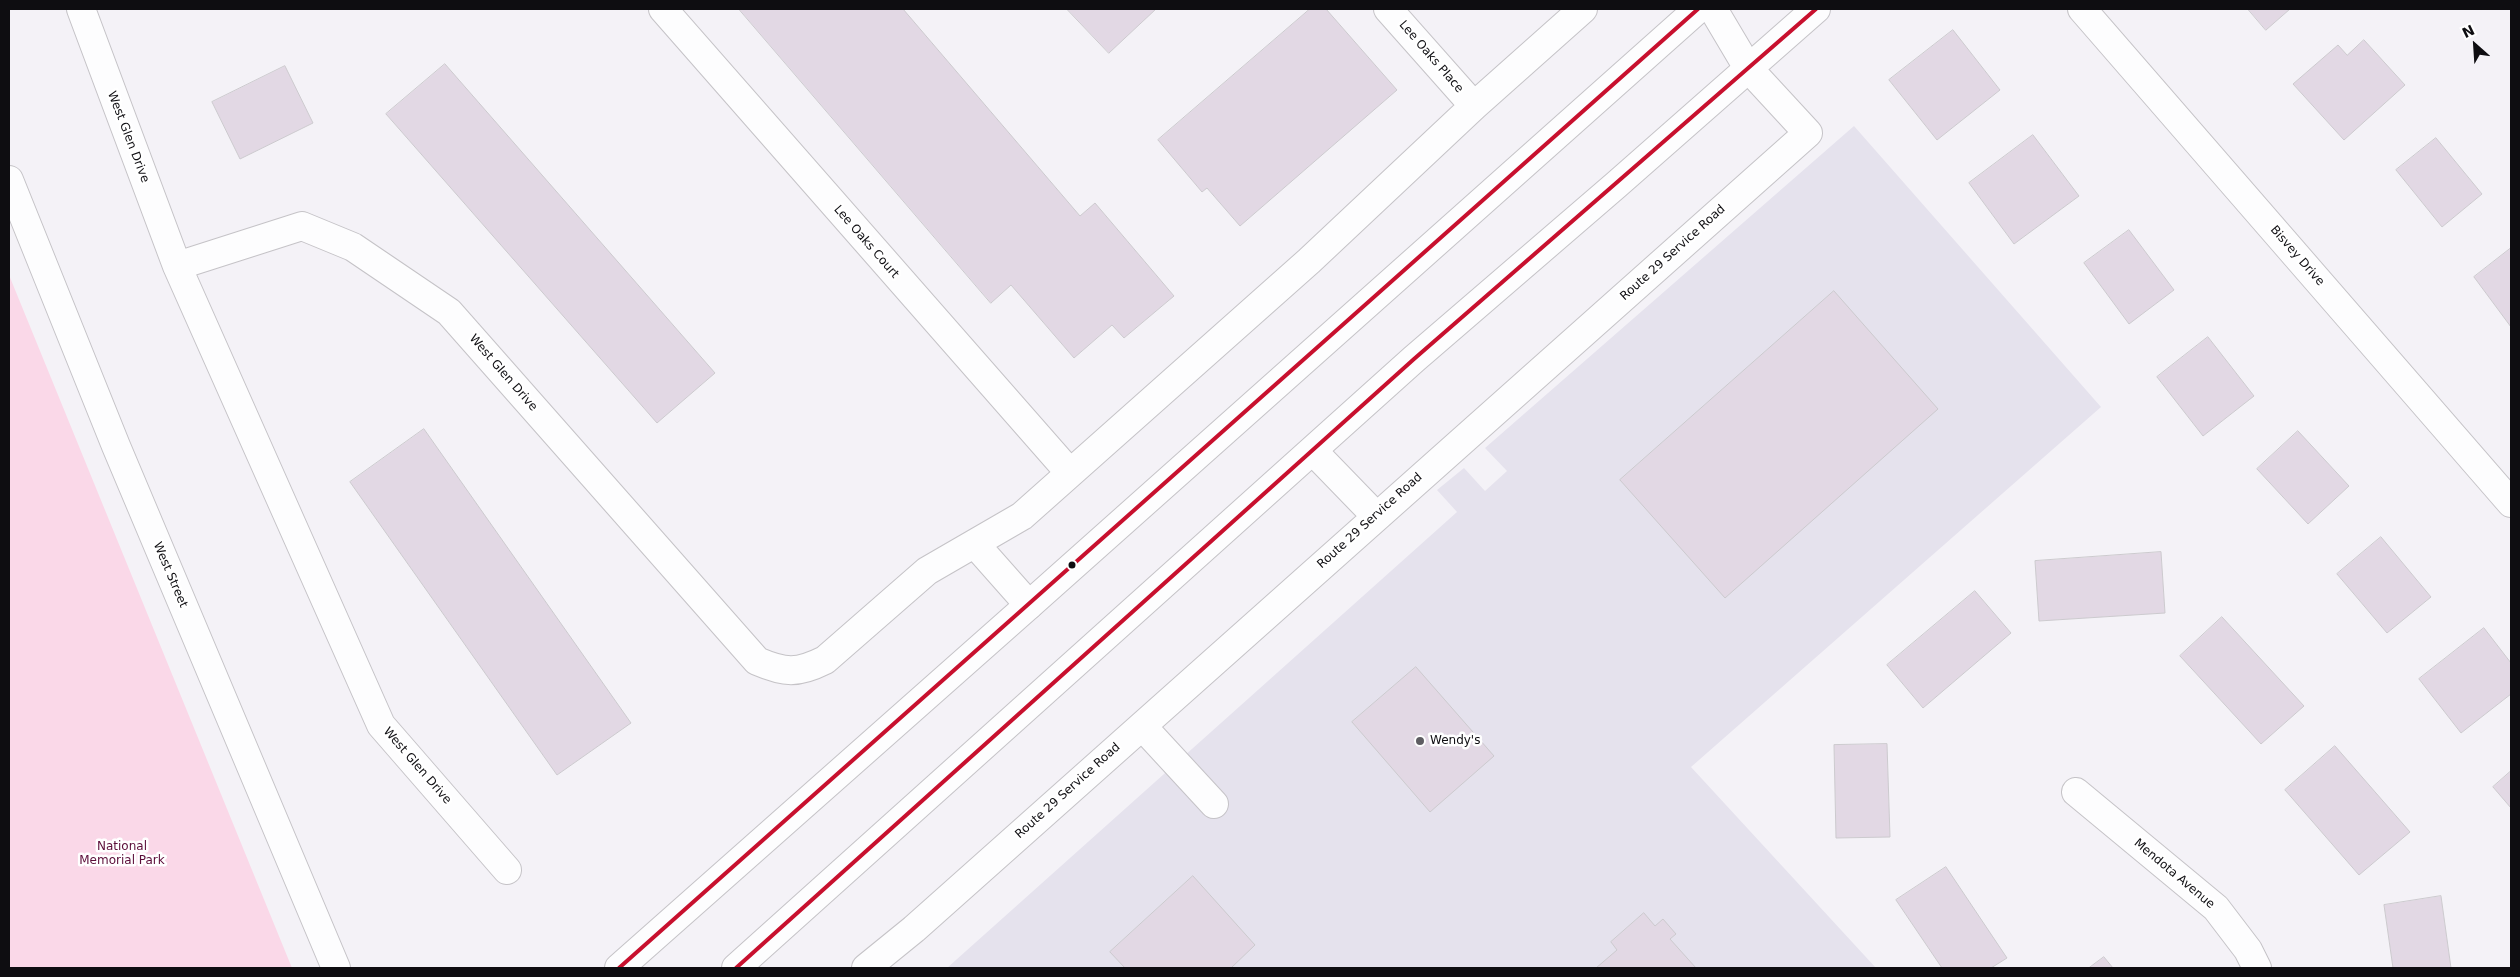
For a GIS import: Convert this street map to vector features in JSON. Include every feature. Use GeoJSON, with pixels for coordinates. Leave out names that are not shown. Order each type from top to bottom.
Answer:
{"type":"FeatureCollection","features":[{"type":"Feature","properties":{"kind":"street","name":"West Glen Drive"},"geometry":{"type":"LineString","coordinates":[[81,9],[177,266],[381,725],[507,870]]}},
{"type":"Feature","properties":{"kind":"street","name":"Lee Oaks Court"},"geometry":{"type":"LineString","coordinates":[[663,9],[1070,473]]}},
{"type":"Feature","properties":{"kind":"street","name":"Lee Oaks Place"},"geometry":{"type":"LineString","coordinates":[[1388,9],[1474,106]]}},
{"type":"Feature","properties":{"kind":"street"},"geometry":{"type":"LineString","coordinates":[[1030,605],[975,544],[1022,516],[1309,262],[1474,106],[1583,9]]}},
{"type":"Feature","properties":{"kind":"street"},"geometry":{"type":"LineString","coordinates":[[619,968],[1030,605],[1698,9]]}},
{"type":"Feature","properties":{"kind":"street"},"geometry":{"type":"LineString","coordinates":[[1713,9],[1748,68]]}},
{"type":"Feature","properties":{"kind":"street"},"geometry":{"type":"LineString","coordinates":[[736,968],[1414,359],[1816,9]]}},
{"type":"Feature","properties":{"kind":"street","name":"Bisvey Drive"},"geometry":{"type":"LineString","coordinates":[[2082,9],[2511,503]]}},
{"type":"Feature","properties":{"kind":"street","name":"Route 29 Service Road"},"geometry":{"type":"LineString","coordinates":[[866,968],[1142,726],[1808,133],[1748,68]]}},
{"type":"Feature","properties":{"kind":"street","name":"West Street"},"geometry":{"type":"LineString","coordinates":[[9,180],[120,455],[336,968]]}},
{"type":"Feature","properties":{"kind":"street","name":"West Glen Drive"},"geometry":{"type":"LineString","coordinates":[[177,266],[302,226],[353,247],[448,312],[757,661],[782,671],[806,670],[826,660],[927,571],[975,544]]}},
{"type":"Feature","properties":{"kind":"street"},"geometry":{"type":"LineString","coordinates":[[1313,451],[1376,516]]}},
{"type":"Feature","properties":{"kind":"street"},"geometry":{"type":"LineString","coordinates":[[1142,726],[1214,804]]}},
{"type":"Feature","properties":{"kind":"street","name":"Mendota Avenue"},"geometry":{"type":"LineString","coordinates":[[2076,792],[2216,908],[2248,950],[2257,968]]}},
{"type":"Feature","properties":{"kind":"shaded area"},"geometry":{"type":"Polygon","coordinates":[[[1854,126],[2101,407],[1691,767],[1876,968],[947,968],[1457,512],[1437,490],[1464,468],[1485,491],[1507,471],[1485,448],[1854,126]]]}},
{"type":"Feature","properties":{"kind":"green space","name":"National Memorial Park"},"geometry":{"type":"Polygon","coordinates":[[[9,275],[292,968],[9,968],[9,275]]]}},
{"type":"Feature","properties":{"kind":"building"},"geometry":{"type":"Polygon","coordinates":[[[739,9],[903,9],[1080,216],[1095,203],[1174,296],[1124,338],[1112,325],[1074,358],[1011,285],[991,303],[739,9]]]}},
{"type":"Feature","properties":{"kind":"building"},"geometry":{"type":"Polygon","coordinates":[[[1067,9],[1156,9],[1109,53],[1067,9]]]}},
{"type":"Feature","properties":{"kind":"building"},"geometry":{"type":"Polygon","coordinates":[[[1310,9],[1326,9],[1397,90],[1240,226],[1207,188],[1202,192],[1158,140],[1310,9]]]}},
{"type":"Feature","properties":{"kind":"building"},"geometry":{"type":"Polygon","coordinates":[[[2248,9],[2290,9],[2266,30],[2248,9]]]}},
{"type":"Feature","properties":{"kind":"building"},"geometry":{"type":"Polygon","coordinates":[[[1953,30],[2000,90],[1937,140],[1889,80],[1953,30]]]}},
{"type":"Feature","properties":{"kind":"building"},"geometry":{"type":"Polygon","coordinates":[[[2364,40],[2405,85],[2344,140],[2293,84],[2338,45],[2347,55],[2364,40]]]}},
{"type":"Feature","properties":{"kind":"building"},"geometry":{"type":"Polygon","coordinates":[[[445,64],[715,373],[657,423],[386,114],[445,64]]]}},
{"type":"Feature","properties":{"kind":"building"},"geometry":{"type":"Polygon","coordinates":[[[285,66],[313,123],[240,159],[212,102],[285,66]]]}},
{"type":"Feature","properties":{"kind":"building"},"geometry":{"type":"Polygon","coordinates":[[[2033,135],[2079,196],[2014,244],[1969,183],[2033,135]]]}},
{"type":"Feature","properties":{"kind":"building"},"geometry":{"type":"Polygon","coordinates":[[[2436,138],[2482,194],[2442,227],[2396,170],[2436,138]]]}},
{"type":"Feature","properties":{"kind":"building"},"geometry":{"type":"Polygon","coordinates":[[[2129,230],[2174,290],[2129,324],[2084,263],[2129,230]]]}},
{"type":"Feature","properties":{"kind":"building"},"geometry":{"type":"Polygon","coordinates":[[[2511,248],[2511,327],[2474,277],[2511,248]]]}},
{"type":"Feature","properties":{"kind":"building"},"geometry":{"type":"Polygon","coordinates":[[[1834,291],[1938,409],[1725,598],[1620,480],[1834,291]]]}},
{"type":"Feature","properties":{"kind":"building"},"geometry":{"type":"Polygon","coordinates":[[[2208,337],[2254,396],[2203,436],[2157,377],[2208,337]]]}},
{"type":"Feature","properties":{"kind":"building"},"geometry":{"type":"Polygon","coordinates":[[[424,429],[631,723],[557,775],[350,482],[424,429]]]}},
{"type":"Feature","properties":{"kind":"building"},"geometry":{"type":"Polygon","coordinates":[[[2298,431],[2349,486],[2308,524],[2257,469],[2298,431]]]}},
{"type":"Feature","properties":{"kind":"building"},"geometry":{"type":"Polygon","coordinates":[[[2381,537],[2431,597],[2387,633],[2337,574],[2381,537]]]}},
{"type":"Feature","properties":{"kind":"building"},"geometry":{"type":"Polygon","coordinates":[[[2161,552],[2165,613],[2039,621],[2035,561],[2161,552]]]}},
{"type":"Feature","properties":{"kind":"building"},"geometry":{"type":"Polygon","coordinates":[[[1975,591],[2011,633],[1923,708],[1887,665],[1975,591]]]}},
{"type":"Feature","properties":{"kind":"building"},"geometry":{"type":"Polygon","coordinates":[[[2222,617],[2304,706],[2261,744],[2180,656],[2222,617]]]}},
{"type":"Feature","properties":{"kind":"building"},"geometry":{"type":"Polygon","coordinates":[[[2484,628],[2511,663],[2511,694],[2461,733],[2419,679],[2484,628]]]}},
{"type":"Feature","properties":{"kind":"building"},"geometry":{"type":"Polygon","coordinates":[[[1416,667],[1494,756],[1430,812],[1352,722],[1416,667]]]}},
{"type":"Feature","properties":{"kind":"building"},"geometry":{"type":"Polygon","coordinates":[[[1887,744],[1890,837],[1836,838],[1834,745],[1887,744]]]}},
{"type":"Feature","properties":{"kind":"building"},"geometry":{"type":"Polygon","coordinates":[[[2335,746],[2410,832],[2359,875],[2285,790],[2335,746]]]}},
{"type":"Feature","properties":{"kind":"building"},"geometry":{"type":"Polygon","coordinates":[[[2511,771],[2511,808],[2493,787],[2511,771]]]}},
{"type":"Feature","properties":{"kind":"building"},"geometry":{"type":"Polygon","coordinates":[[[1946,867],[2007,958],[1991,968],[1942,968],[1896,900],[1946,867]]]}},
{"type":"Feature","properties":{"kind":"building"},"geometry":{"type":"Polygon","coordinates":[[[1193,876],[1255,945],[1231,968],[1125,968],[1110,952],[1193,876]]]}},
{"type":"Feature","properties":{"kind":"building"},"geometry":{"type":"Polygon","coordinates":[[[2441,896],[2451,968],[2393,968],[2384,905],[2441,896]]]}},
{"type":"Feature","properties":{"kind":"building"},"geometry":{"type":"Polygon","coordinates":[[[1644,913],[1655,926],[1663,919],[1676,934],[1670,939],[1696,968],[1596,968],[1617,950],[1611,942],[1644,913]]]}},
{"type":"Feature","properties":{"kind":"building"},"geometry":{"type":"Polygon","coordinates":[[[2104,957],[2113,968],[2089,968],[2104,957]]]}},
{"type":"Feature","properties":{"kind":"transit line"},"geometry":{"type":"LineString","coordinates":[[619,968],[1698,9]]}},
{"type":"Feature","properties":{"kind":"transit line"},"geometry":{"type":"LineString","coordinates":[[736,968],[1414,359],[1816,9]]}},
{"type":"Feature","properties":{"kind":"place","name":"Wendy's"},"geometry":{"type":"Point","coordinates":[1420,741]}}]}
